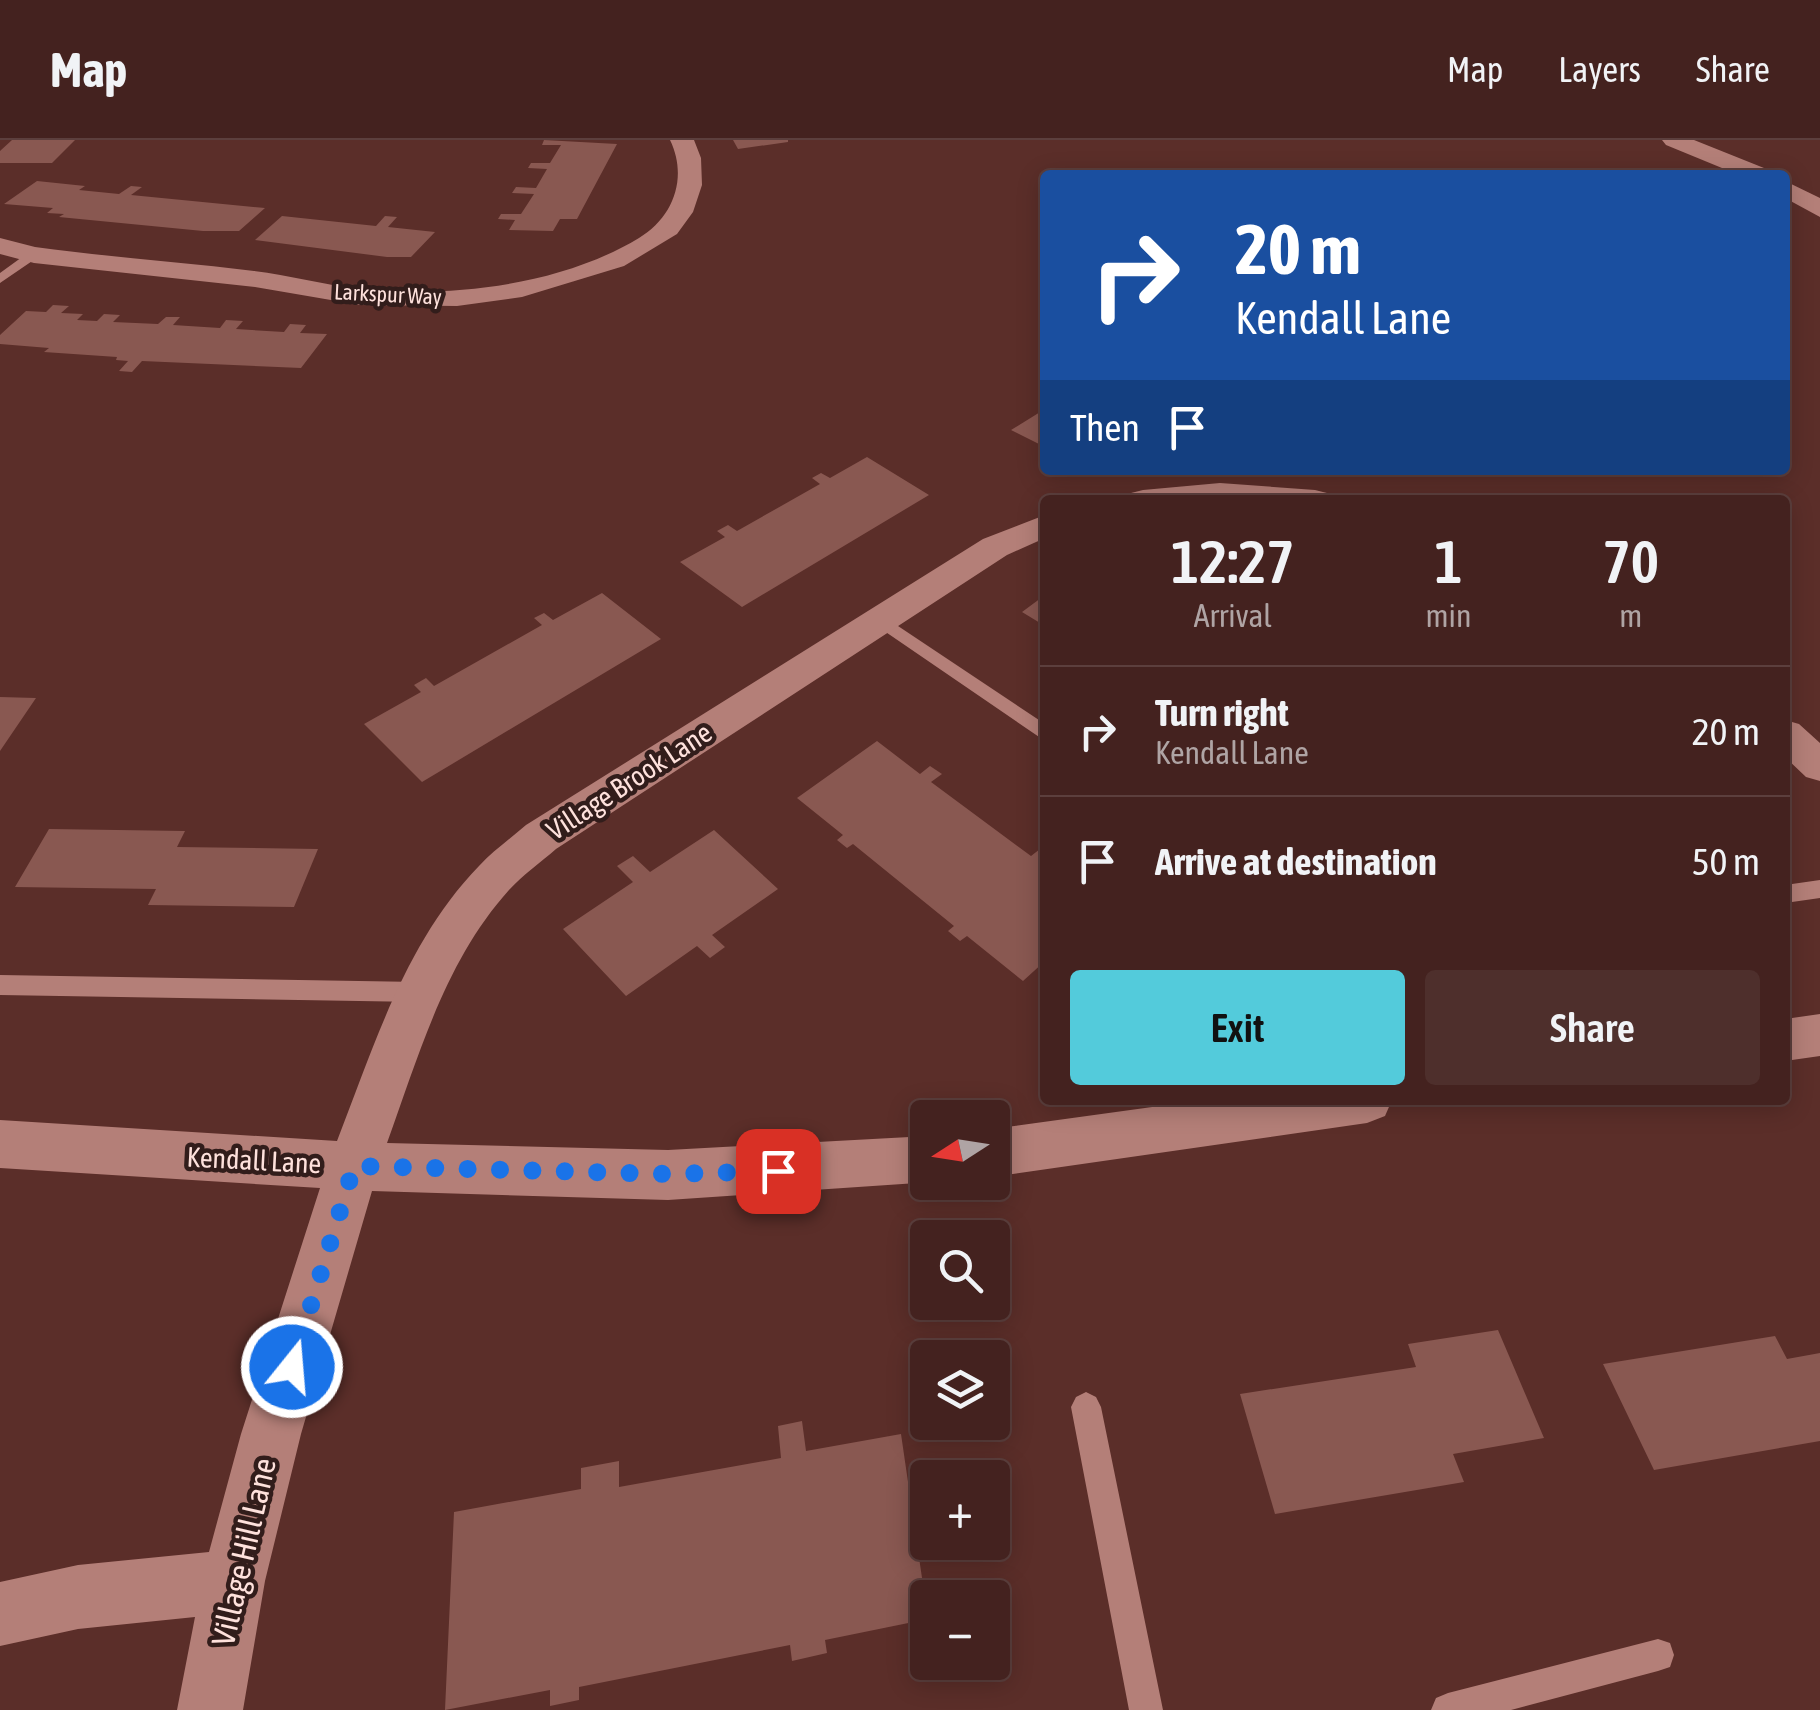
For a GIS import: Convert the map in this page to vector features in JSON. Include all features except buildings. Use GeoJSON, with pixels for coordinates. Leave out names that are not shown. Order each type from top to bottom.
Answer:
{"type":"FeatureCollection","features":[{"type":"Feature","properties":{"kind":"street","name":"Larkspur Way"},"geometry":{"type":"LineString","coordinates":[[0,246],[34,255],[258,279],[361,297],[454,298],[530,288],[592,270],[645,247],[674,225],[691,189],[690,154],[682,140]]}},
{"type":"Feature","properties":{"kind":"street"},"geometry":{"type":"LineString","coordinates":[[1674,140],[1748,170]]}},
{"type":"Feature","properties":{"kind":"street"},"geometry":{"type":"LineString","coordinates":[[1790,191],[1820,210]]}},
{"type":"Feature","properties":{"kind":"street"},"geometry":{"type":"LineString","coordinates":[[1198,495],[1247,495]]}},
{"type":"Feature","properties":{"kind":"street","name":"Village Brook Lane"},"geometry":{"type":"LineString","coordinates":[[354,1166],[419,992],[454,930],[494,878],[540,837],[995,547],[1040,527]]}},
{"type":"Feature","properties":{"kind":"street"},"geometry":{"type":"LineString","coordinates":[[1790,739],[1820,766]]}},
{"type":"Feature","properties":{"kind":"street"},"geometry":{"type":"LineString","coordinates":[[1790,1039],[1820,1035]]}},
{"type":"Feature","properties":{"kind":"street"},"geometry":{"type":"LineString","coordinates":[[1010,1150],[1331,1105]]}},
{"type":"Feature","properties":{"kind":"street","name":"Kendall Lane"},"geometry":{"type":"LineString","coordinates":[[0,1144],[354,1166],[668,1174],[910,1161]]}},
{"type":"Feature","properties":{"kind":"street","name":"Village Hill Lane"},"geometry":{"type":"LineString","coordinates":[[210,1710],[233,1581],[272,1434],[354,1166]]}},
{"type":"Feature","properties":{"kind":"street"},"geometry":{"type":"LineString","coordinates":[[0,1614],[78,1597],[233,1581]]}},
{"type":"Feature","properties":{"kind":"lane"},"geometry":{"type":"LineString","coordinates":[[0,279],[34,255]]}},
{"type":"Feature","properties":{"kind":"lane"},"geometry":{"type":"LineString","coordinates":[[880,620],[1040,731]]}},
{"type":"Feature","properties":{"kind":"lane"},"geometry":{"type":"LineString","coordinates":[[1790,893],[1820,889]]}},
{"type":"Feature","properties":{"kind":"lane"},"geometry":{"type":"LineString","coordinates":[[0,985],[419,992]]}},
{"type":"Feature","properties":{"kind":"lane"},"geometry":{"type":"LineString","coordinates":[[1086,1407],[1146,1710]]}},
{"type":"Feature","properties":{"kind":"lane"},"geometry":{"type":"LineString","coordinates":[[1448,1710],[1658,1655]]}},
{"type":"Feature","properties":{"kind":"route"},"geometry":{"type":"LineString","coordinates":[[292,1367],[354,1166],[668,1174],[778,1171]]}}]}
